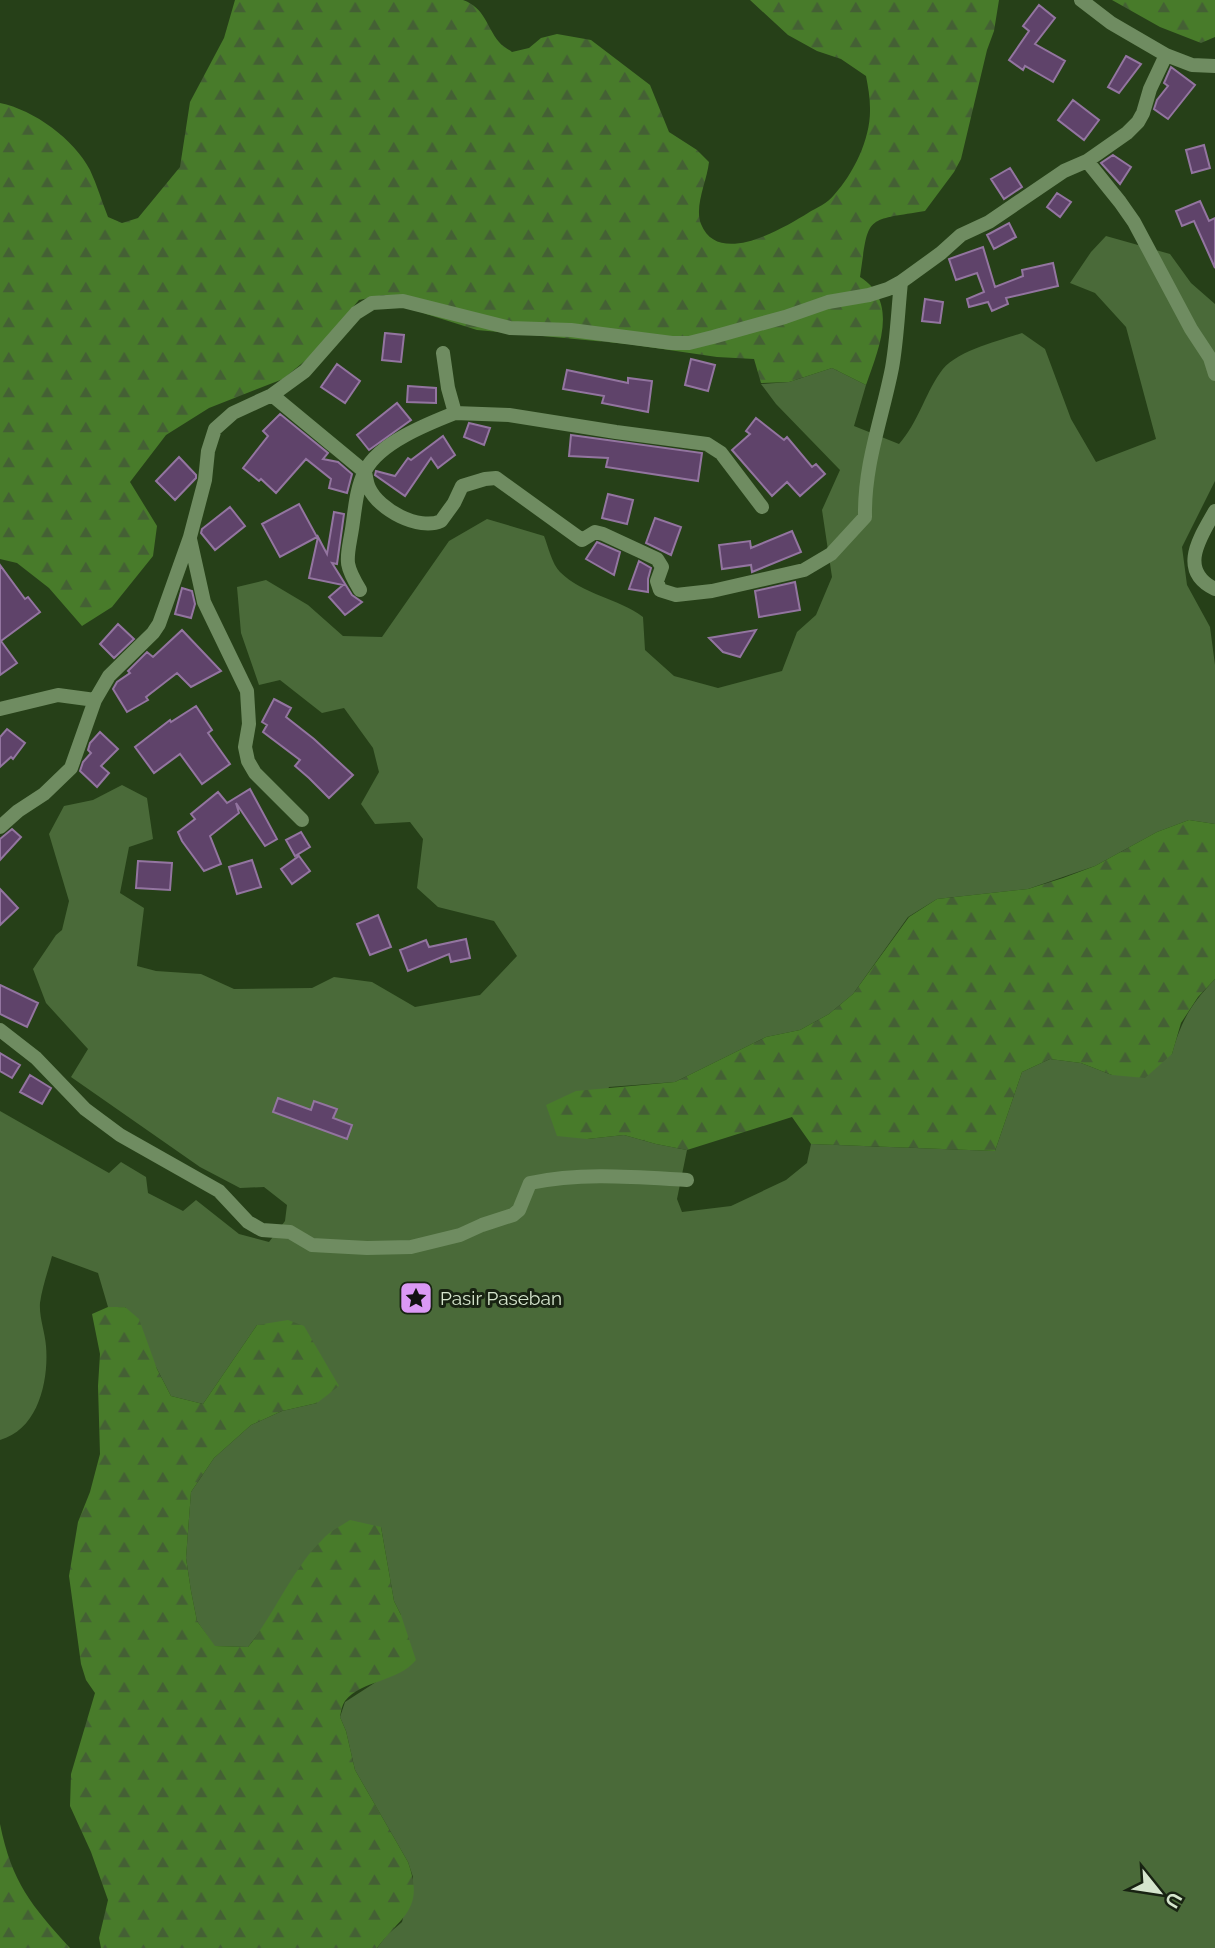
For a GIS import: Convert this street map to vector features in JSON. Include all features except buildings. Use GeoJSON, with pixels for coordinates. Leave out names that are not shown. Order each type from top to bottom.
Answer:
{"type":"FeatureCollection","features":[{"type":"Feature","properties":{"kind":"street"},"geometry":{"type":"LineString","coordinates":[[1081,0],[1111,23],[1166,55],[1192,65],[1215,66]]}},
{"type":"Feature","properties":{"kind":"street"},"geometry":{"type":"LineString","coordinates":[[0,827],[44,794],[71,768],[95,700],[109,676],[159,624],[190,537],[215,429],[233,413],[272,395],[312,365],[356,313],[372,303],[404,301],[510,328],[571,330],[688,343],[785,317],[828,302],[888,289],[935,258],[961,235],[989,222],[1064,171],[1087,161],[1127,133],[1138,122],[1166,55]]}},
{"type":"Feature","properties":{"kind":"street"},"geometry":{"type":"LineString","coordinates":[[1087,161],[1134,222],[1191,329],[1210,358],[1215,373]]}},
{"type":"Feature","properties":{"kind":"street"},"geometry":{"type":"LineString","coordinates":[[272,395],[365,472],[369,488],[377,500],[406,520],[421,524],[441,521],[462,486],[496,478],[582,540],[595,533],[603,534],[657,559],[662,567],[657,581],[660,590],[676,595],[712,591],[804,569],[831,554],[865,517],[864,499],[873,441],[892,367],[901,282]]}},
{"type":"Feature","properties":{"kind":"street"},"geometry":{"type":"LineString","coordinates":[[443,353],[454,413]]}},
{"type":"Feature","properties":{"kind":"street"},"geometry":{"type":"LineString","coordinates":[[360,590],[346,566],[356,500],[365,472],[370,463],[392,444],[420,427],[454,413],[509,415],[707,443],[721,453],[762,507]]}},
{"type":"Feature","properties":{"kind":"street"},"geometry":{"type":"LineString","coordinates":[[1215,510],[1198,539],[1195,550],[1199,575],[1208,586],[1215,589]]}},
{"type":"Feature","properties":{"kind":"street"},"geometry":{"type":"LineString","coordinates":[[190,537],[204,602],[247,691],[249,724],[245,747],[248,761],[255,773],[302,820]]}},
{"type":"Feature","properties":{"kind":"street"},"geometry":{"type":"LineString","coordinates":[[0,709],[58,695],[95,700]]}},
{"type":"Feature","properties":{"kind":"street"},"geometry":{"type":"LineString","coordinates":[[0,1030],[41,1063],[85,1109],[120,1135],[219,1191],[248,1222],[262,1230],[290,1232],[312,1245],[338,1248],[411,1247],[443,1240],[513,1216],[519,1210],[530,1183],[540,1181],[594,1175],[687,1180]]}},
{"type":"Feature","properties":{"kind":"green space"},"geometry":{"type":"Polygon","coordinates":[[[235,0],[463,0],[476,8],[499,42],[512,52],[529,48],[541,38],[557,34],[591,40],[650,85],[669,132],[697,150],[709,162],[700,201],[701,224],[709,237],[721,243],[735,244],[751,241],[783,228],[831,198],[860,154],[870,119],[866,76],[841,59],[817,51],[788,35],[750,0],[999,0],[994,31],[961,159],[954,172],[925,211],[880,220],[873,224],[868,232],[860,277],[872,287],[880,300],[883,313],[880,342],[866,385],[832,368],[789,382],[761,383],[754,359],[477,330],[426,314],[384,295],[359,300],[312,355],[283,379],[209,408],[166,435],[130,482],[157,526],[153,556],[112,607],[82,626],[49,588],[17,563],[0,559],[0,103],[39,119],[74,147],[90,170],[108,217],[122,223],[138,218],[180,167],[190,102],[224,38],[235,0]]]}},
{"type":"Feature","properties":{"kind":"green space"},"geometry":{"type":"Polygon","coordinates":[[[1112,0],[1215,0],[1215,37],[1201,43],[1160,27],[1112,0]]]}},
{"type":"Feature","properties":{"kind":"green space"},"geometry":{"type":"Polygon","coordinates":[[[1106,236],[1170,254],[1191,283],[1215,304],[1215,481],[1182,547],[1187,585],[1210,627],[1215,665],[1215,824],[1189,820],[1157,832],[1095,866],[1028,889],[937,899],[908,917],[853,994],[829,1014],[800,1030],[766,1037],[675,1082],[609,1087],[587,1139],[624,1135],[687,1150],[677,1199],[682,1212],[731,1206],[786,1180],[807,1163],[811,1144],[995,1151],[1022,1072],[1050,1059],[1081,1063],[1112,1075],[1172,1054],[1188,1014],[1215,979],[1215,1948],[377,1948],[402,1922],[413,1877],[408,1862],[355,1770],[340,1717],[345,1702],[376,1682],[401,1615],[394,1601],[381,1527],[269,1620],[248,1647],[214,1646],[197,1621],[186,1558],[191,1492],[214,1458],[251,1425],[282,1411],[317,1403],[257,1325],[203,1404],[171,1396],[125,1307],[108,1307],[98,1273],[52,1256],[40,1303],[46,1346],[43,1388],[32,1415],[24,1426],[13,1435],[0,1440],[0,1111],[109,1173],[121,1162],[146,1177],[148,1193],[183,1211],[196,1200],[239,1234],[269,1242],[285,1221],[287,1205],[264,1187],[240,1188],[200,1167],[71,1077],[88,1049],[46,1003],[33,969],[62,930],[69,901],[49,834],[64,806],[93,800],[122,785],[147,798],[153,839],[129,847],[120,893],[144,908],[137,966],[156,971],[201,974],[234,989],[312,988],[334,977],[372,982],[415,1007],[480,995],[517,956],[494,921],[438,907],[417,888],[423,839],[410,822],[375,824],[361,804],[379,772],[373,748],[344,708],[322,713],[280,680],[259,685],[241,633],[237,587],[266,580],[308,605],[343,636],[382,637],[449,541],[487,519],[544,536],[555,564],[569,580],[643,617],[645,650],[674,676],[718,688],[782,671],[797,632],[816,615],[832,577],[822,510],[840,470],[776,404],[761,384],[789,382],[832,368],[866,385],[854,426],[899,444],[934,382],[947,365],[966,353],[1022,333],[1045,349],[1071,419],[1096,462],[1156,439],[1126,327],[1095,293],[1070,283],[1091,252],[1106,236]]]}},
{"type":"Feature","properties":{"kind":"green space"},"geometry":{"type":"Polygon","coordinates":[[[1189,820],[1215,824],[1215,979],[1198,997],[1181,1023],[1172,1054],[1145,1078],[1112,1075],[1081,1063],[1050,1059],[1022,1072],[995,1151],[811,1144],[792,1117],[687,1150],[624,1135],[587,1139],[557,1136],[546,1105],[576,1091],[675,1082],[766,1037],[800,1030],[829,1014],[853,994],[909,917],[937,899],[1028,889],[1095,866],[1157,832],[1189,820]]]}},
{"type":"Feature","properties":{"kind":"green space"},"geometry":{"type":"Polygon","coordinates":[[[108,1307],[125,1307],[139,1319],[157,1369],[171,1396],[203,1404],[257,1325],[288,1320],[304,1326],[339,1386],[317,1403],[282,1411],[251,1425],[214,1458],[191,1492],[186,1558],[197,1621],[215,1646],[248,1647],[293,1577],[326,1536],[350,1520],[381,1527],[394,1601],[416,1660],[400,1673],[352,1694],[344,1703],[340,1717],[355,1770],[408,1862],[413,1878],[414,1891],[408,1911],[377,1948],[101,1948],[99,1938],[108,1900],[91,1852],[70,1806],[71,1774],[95,1693],[86,1680],[81,1664],[69,1576],[78,1522],[90,1492],[100,1454],[100,1354],[92,1314],[108,1307]]]}},
{"type":"Feature","properties":{"kind":"green space"},"geometry":{"type":"Polygon","coordinates":[[[0,1824],[17,1878],[44,1919],[70,1948],[0,1948],[0,1824]]]}},
{"type":"Feature","properties":{"kind":"place","name":"Pasir Paseban"},"geometry":{"type":"Point","coordinates":[416,1298]}}]}
